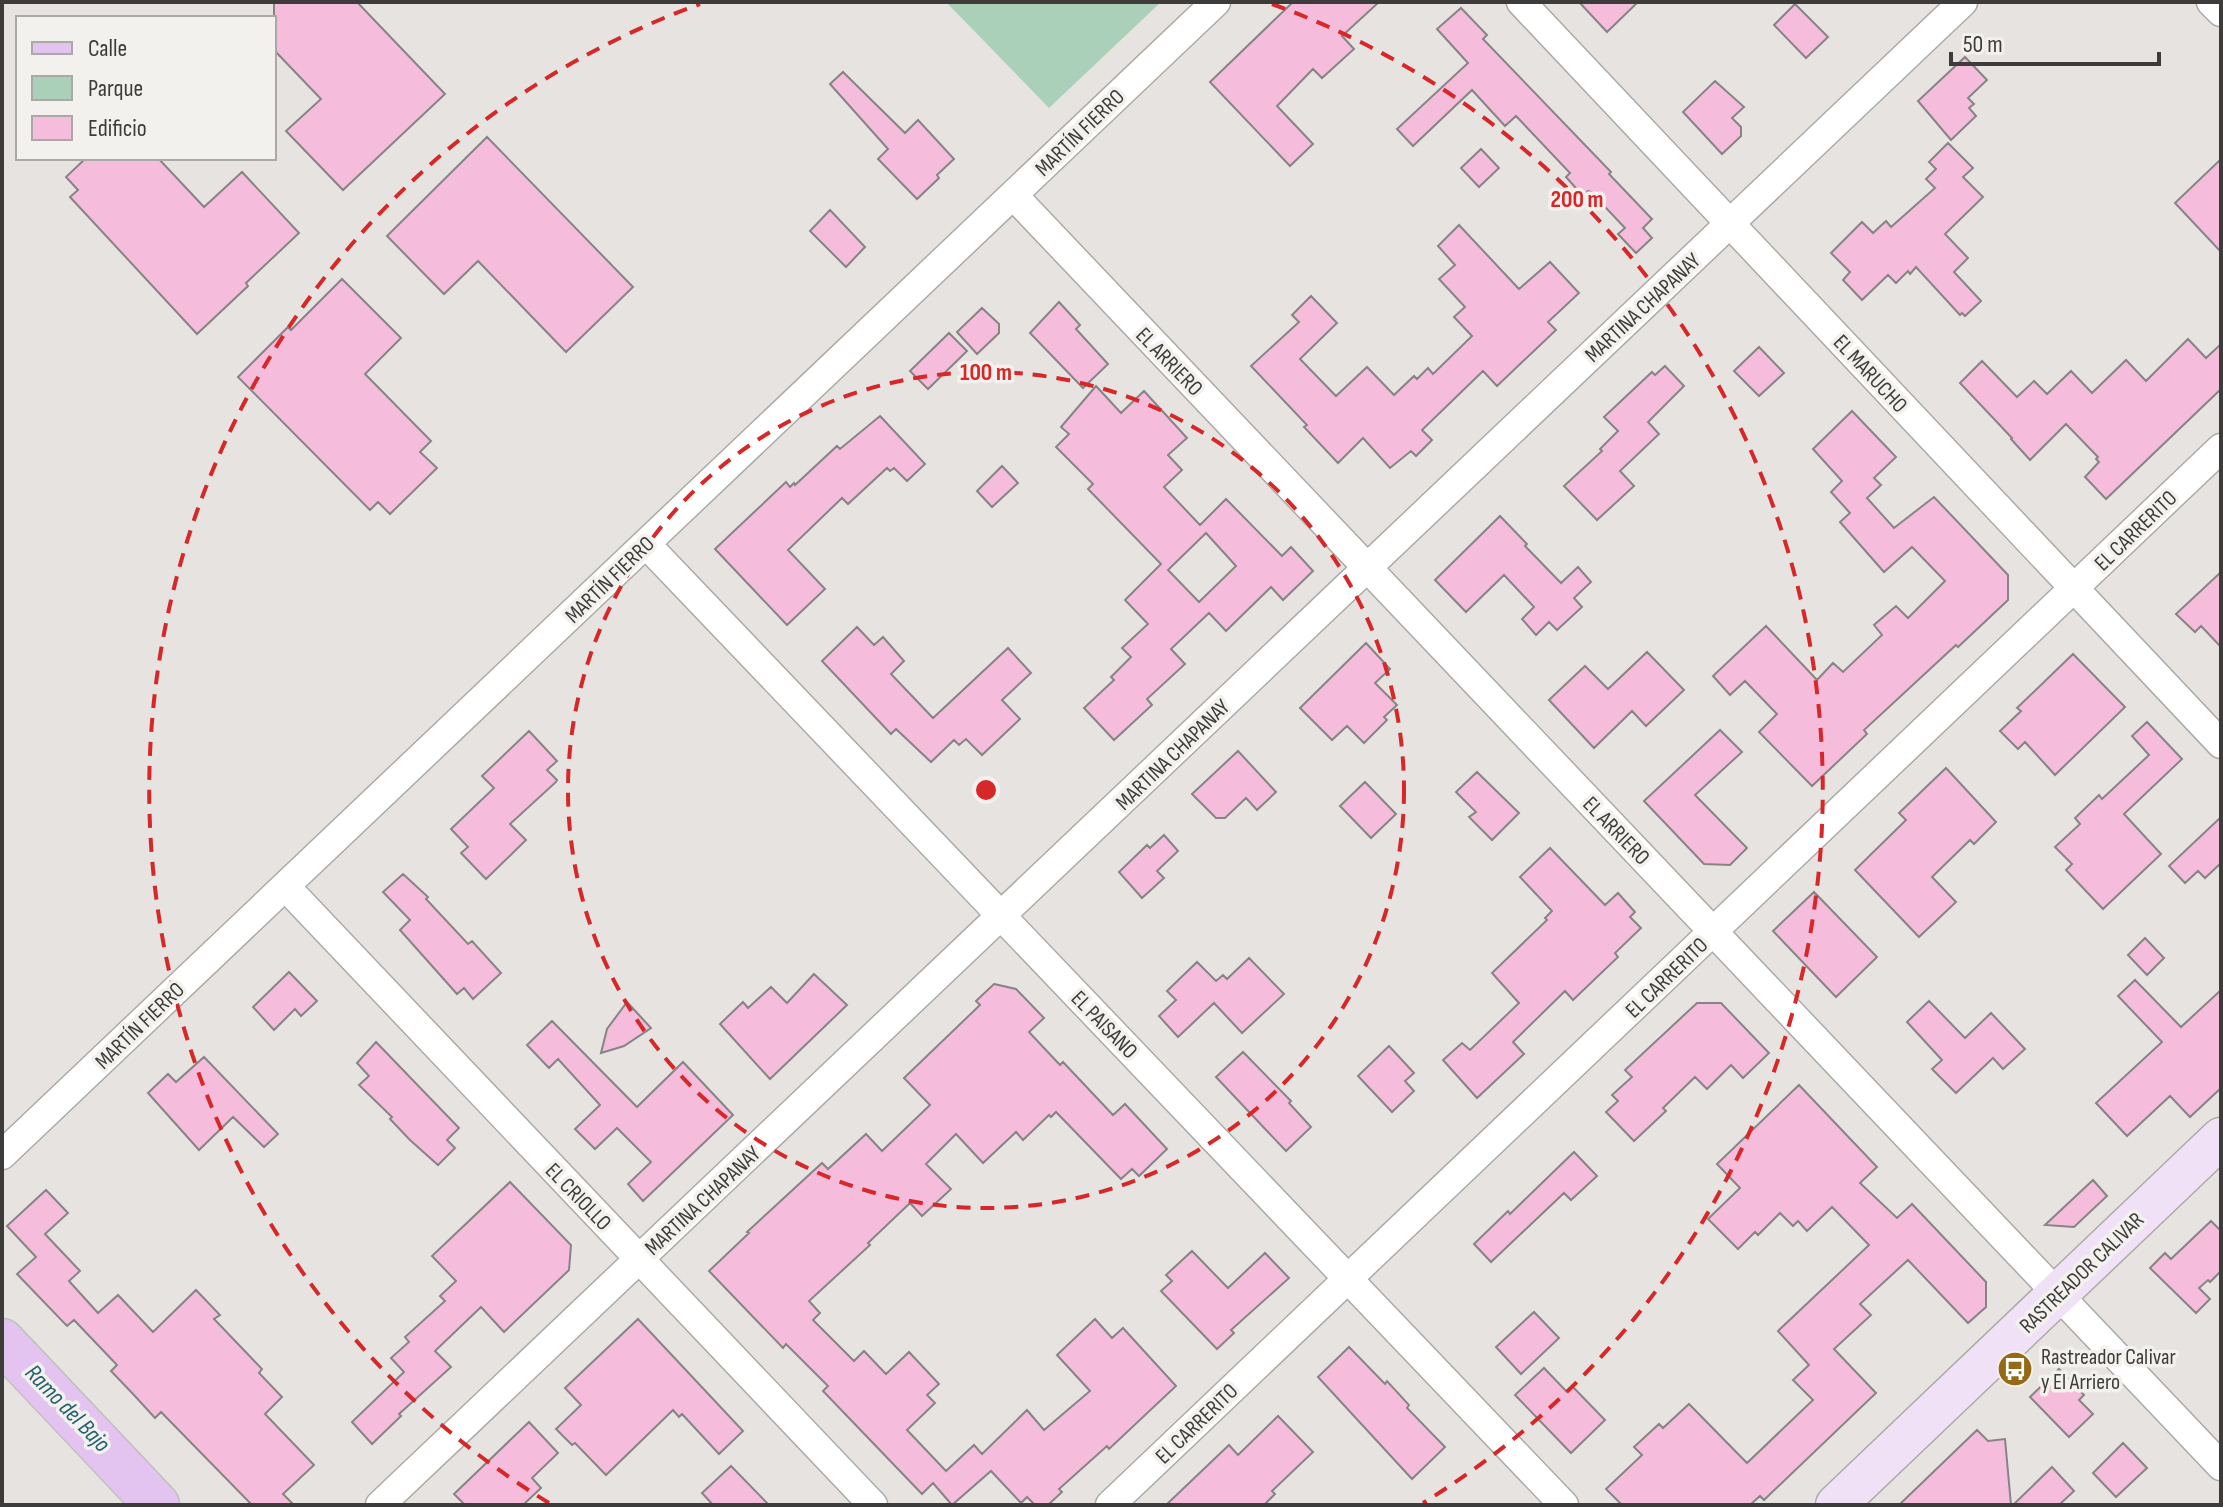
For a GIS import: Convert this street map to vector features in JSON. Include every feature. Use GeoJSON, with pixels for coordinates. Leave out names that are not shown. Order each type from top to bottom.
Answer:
{"type":"FeatureCollection","features":[{"type":"Feature","properties":{"kind":"main road","name":"RASTREADOR CALIVAR"},"geometry":{"type":"LineString","coordinates":[[1836,1505],[2221,1138]]}},
{"type":"Feature","properties":{"kind":"main road"},"geometry":{"type":"LineString","coordinates":[[2,1341],[139,1498]]}},
{"type":"Feature","properties":{"kind":"street","name":"MARTÍN FIERRO"},"geometry":{"type":"LineString","coordinates":[[2,1155],[1216,2]]}},
{"type":"Feature","properties":{"kind":"street","name":"EL MARUCHO"},"geometry":{"type":"LineString","coordinates":[[1521,2],[2221,744]]}},
{"type":"Feature","properties":{"kind":"street","name":"MARTINA CHAPANAY"},"geometry":{"type":"LineString","coordinates":[[380,1505],[1963,2]]}},
{"type":"Feature","properties":{"kind":"street"},"geometry":{"type":"LineString","coordinates":[[2211,2],[2221,12]]}},
{"type":"Feature","properties":{"kind":"street","name":"EL ARRIERO"},"geometry":{"type":"LineString","coordinates":[[1013,195],[2221,1466]]}},
{"type":"Feature","properties":{"kind":"street","name":"EL CARRERITO"},"geometry":{"type":"LineString","coordinates":[[1110,1505],[2221,448]]}},
{"type":"Feature","properties":{"kind":"street","name":"EL PAISANO"},"geometry":{"type":"LineString","coordinates":[[646,544],[1564,1505]]}},
{"type":"Feature","properties":{"kind":"street","name":"EL CRIOLLO"},"geometry":{"type":"LineString","coordinates":[[285,886],[873,1505]]}},
{"type":"Feature","properties":{"kind":"green space"},"geometry":{"type":"Polygon","coordinates":[[[946,2],[1161,2],[1049,108],[946,2]]]}},
{"type":"Feature","properties":{"kind":"building"},"geometry":{"type":"Polygon","coordinates":[[[274,2],[357,2],[445,94],[343,190],[286,131],[321,99],[276,52],[274,2]]]}},
{"type":"Feature","properties":{"kind":"building"},"geometry":{"type":"Polygon","coordinates":[[[1293,2],[1379,2],[1342,36],[1354,49],[1322,78],[1313,69],[1277,106],[1313,144],[1290,166],[1210,82],[1293,2]]]}},
{"type":"Feature","properties":{"kind":"building"},"geometry":{"type":"Polygon","coordinates":[[[1579,2],[1638,2],[1607,32],[1579,2]]]}},
{"type":"Feature","properties":{"kind":"building"},"geometry":{"type":"Polygon","coordinates":[[[1795,4],[1828,37],[1806,58],[1774,25],[1795,4]]]}},
{"type":"Feature","properties":{"kind":"building"},"geometry":{"type":"Polygon","coordinates":[[[1461,8],[1487,35],[1483,39],[1652,219],[1643,228],[1652,238],[1636,253],[1618,234],[1625,228],[1591,192],[1583,196],[1566,177],[1570,173],[1516,116],[1505,126],[1472,90],[1413,146],[1397,129],[1468,63],[1437,29],[1461,8]]]}},
{"type":"Feature","properties":{"kind":"building"},"geometry":{"type":"Polygon","coordinates":[[[1965,57],[1987,80],[1968,98],[1974,104],[1969,108],[1976,116],[1951,140],[1918,101],[1965,57]]]}},
{"type":"Feature","properties":{"kind":"building"},"geometry":{"type":"Polygon","coordinates":[[[843,72],[905,133],[918,120],[954,159],[917,199],[878,159],[888,149],[830,84],[843,72]]]}},
{"type":"Feature","properties":{"kind":"building"},"geometry":{"type":"Polygon","coordinates":[[[1715,81],[1744,107],[1732,118],[1741,127],[1741,136],[1722,154],[1683,112],[1715,81]]]}},
{"type":"Feature","properties":{"kind":"building"},"geometry":{"type":"Polygon","coordinates":[[[487,137],[633,287],[566,352],[478,261],[444,294],[387,236],[487,137]]]}},
{"type":"Feature","properties":{"kind":"building"},"geometry":{"type":"Polygon","coordinates":[[[1948,143],[1973,168],[1963,177],[1983,197],[1945,234],[1968,258],[1954,272],[1981,301],[1965,316],[1960,315],[1916,267],[1896,283],[1888,275],[1862,300],[1843,280],[1850,272],[1831,253],[1862,222],[1873,233],[1886,221],[1891,227],[1935,188],[1926,179],[1936,169],[1929,162],[1948,143]]]}},
{"type":"Feature","properties":{"kind":"building"},"geometry":{"type":"Polygon","coordinates":[[[1481,149],[1499,168],[1479,187],[1461,168],[1481,149]]]}},
{"type":"Feature","properties":{"kind":"building"},"geometry":{"type":"Polygon","coordinates":[[[2221,159],[2221,252],[2175,203],[2221,159]]]}},
{"type":"Feature","properties":{"kind":"building"},"geometry":{"type":"Polygon","coordinates":[[[84,160],[160,160],[204,207],[242,172],[299,233],[197,334],[70,197],[78,190],[66,177],[84,160]]]}},
{"type":"Feature","properties":{"kind":"building"},"geometry":{"type":"Polygon","coordinates":[[[830,210],[865,247],[846,267],[810,231],[830,210]]]}},
{"type":"Feature","properties":{"kind":"building"},"geometry":{"type":"Polygon","coordinates":[[[1459,225],[1519,289],[1550,262],[1579,293],[1548,322],[1556,330],[1497,386],[1483,371],[1422,430],[1432,440],[1416,456],[1411,451],[1390,468],[1363,438],[1338,463],[1251,366],[1299,322],[1292,315],[1311,296],[1337,323],[1300,359],[1336,396],[1367,367],[1394,395],[1414,376],[1417,379],[1428,368],[1433,374],[1472,336],[1454,317],[1465,307],[1439,279],[1455,265],[1438,246],[1459,225]]]}},
{"type":"Feature","properties":{"kind":"building"},"geometry":{"type":"Polygon","coordinates":[[[342,279],[401,338],[365,374],[431,441],[420,452],[437,468],[390,514],[378,502],[370,510],[238,377],[342,279]]]}},
{"type":"Feature","properties":{"kind":"building"},"geometry":{"type":"Polygon","coordinates":[[[1059,302],[1080,325],[1076,329],[1108,364],[1083,388],[1030,333],[1059,302]]]}},
{"type":"Feature","properties":{"kind":"building"},"geometry":{"type":"Polygon","coordinates":[[[982,308],[999,324],[999,333],[977,354],[957,332],[982,308]]]}},
{"type":"Feature","properties":{"kind":"building"},"geometry":{"type":"Polygon","coordinates":[[[949,333],[967,351],[928,389],[910,371],[949,333]]]}},
{"type":"Feature","properties":{"kind":"building"},"geometry":{"type":"Polygon","coordinates":[[[2188,339],[2206,358],[2221,344],[2221,389],[2106,499],[2085,477],[2099,462],[2098,457],[2066,424],[2030,460],[1960,383],[1982,361],[2017,397],[2034,381],[2047,394],[2071,371],[2092,393],[2126,360],[2146,381],[2188,339]]]}},
{"type":"Feature","properties":{"kind":"building"},"geometry":{"type":"Polygon","coordinates":[[[1759,347],[1784,373],[1759,396],[1734,371],[1759,347]]]}},
{"type":"Feature","properties":{"kind":"building"},"geometry":{"type":"Polygon","coordinates":[[[1665,366],[1684,386],[1648,422],[1659,434],[1620,471],[1634,486],[1597,520],[1564,486],[1602,451],[1600,449],[1618,431],[1604,417],[1652,372],[1655,375],[1665,366]]]}},
{"type":"Feature","properties":{"kind":"building"},"geometry":{"type":"Polygon","coordinates":[[[1096,386],[1121,413],[1144,391],[1187,438],[1168,455],[1182,470],[1164,487],[1200,525],[1226,499],[1282,556],[1291,547],[1313,571],[1283,600],[1271,587],[1226,631],[1209,613],[1171,649],[1185,664],[1147,699],[1152,705],[1114,740],[1084,708],[1114,680],[1111,677],[1131,657],[1122,648],[1148,624],[1125,600],[1161,564],[1088,489],[1093,484],[1056,447],[1069,434],[1061,427],[1096,386]],[[1206,533],[1168,570],[1199,602],[1236,566],[1206,533]]]}},
{"type":"Feature","properties":{"kind":"building"},"geometry":{"type":"Polygon","coordinates":[[[1852,411],[1896,457],[1874,478],[1881,485],[1867,498],[1894,528],[1934,497],[2008,575],[2008,600],[1864,730],[1867,734],[1812,786],[1759,732],[1777,714],[1745,681],[1730,695],[1713,676],[1766,626],[1817,680],[1833,663],[1843,672],[1882,635],[1874,625],[1896,606],[1908,618],[1945,581],[1912,547],[1884,572],[1840,522],[1850,513],[1831,492],[1842,481],[1813,449],[1852,411]]]}},
{"type":"Feature","properties":{"kind":"building"},"geometry":{"type":"Polygon","coordinates":[[[880,416],[925,464],[907,481],[894,468],[890,471],[887,468],[848,504],[842,498],[788,550],[825,589],[787,625],[715,549],[786,482],[790,487],[795,485],[837,446],[840,449],[880,416]]]}},
{"type":"Feature","properties":{"kind":"building"},"geometry":{"type":"Polygon","coordinates":[[[1002,466],[1018,483],[992,507],[977,491],[1002,466]]]}},
{"type":"Feature","properties":{"kind":"building"},"geometry":{"type":"Polygon","coordinates":[[[1500,516],[1561,583],[1578,567],[1591,582],[1574,598],[1582,607],[1557,630],[1549,622],[1536,635],[1522,619],[1534,607],[1504,575],[1466,612],[1435,580],[1500,516]]]}},
{"type":"Feature","properties":{"kind":"building"},"geometry":{"type":"Polygon","coordinates":[[[2221,572],[2221,647],[2201,626],[2195,632],[2176,614],[2221,572]]]}},
{"type":"Feature","properties":{"kind":"building"},"geometry":{"type":"Polygon","coordinates":[[[857,627],[874,645],[883,637],[904,661],[891,674],[933,718],[1008,648],[1031,673],[1002,700],[1020,719],[982,755],[966,739],[959,745],[954,740],[931,762],[896,729],[891,734],[822,661],[857,627]]]}},
{"type":"Feature","properties":{"kind":"building"},"geometry":{"type":"Polygon","coordinates":[[[1366,643],[1390,669],[1375,683],[1397,705],[1364,743],[1347,726],[1332,740],[1300,708],[1366,643]]]}},
{"type":"Feature","properties":{"kind":"building"},"geometry":{"type":"Polygon","coordinates":[[[1647,652],[1684,690],[1646,726],[1632,711],[1594,748],[1549,700],[1585,666],[1608,689],[1647,652]]]}},
{"type":"Feature","properties":{"kind":"building"},"geometry":{"type":"Polygon","coordinates":[[[2073,654],[2125,707],[2055,775],[2025,742],[2018,749],[2000,731],[2021,711],[2017,708],[2073,654]]]}},
{"type":"Feature","properties":{"kind":"building"},"geometry":{"type":"Polygon","coordinates":[[[2147,722],[2182,759],[2124,814],[2161,854],[2103,909],[2066,870],[2072,864],[2055,847],[2080,824],[2075,818],[2099,795],[2102,799],[2149,755],[2132,736],[2147,722]]]}},
{"type":"Feature","properties":{"kind":"building"},"geometry":{"type":"Polygon","coordinates":[[[1720,730],[1742,752],[1695,795],[1747,848],[1730,865],[1704,864],[1644,801],[1720,730]]]}},
{"type":"Feature","properties":{"kind":"building"},"geometry":{"type":"Polygon","coordinates":[[[529,731],[557,761],[547,770],[557,780],[510,824],[526,840],[486,879],[461,853],[468,847],[451,829],[494,788],[482,776],[529,731]]]}},
{"type":"Feature","properties":{"kind":"building"},"geometry":{"type":"Polygon","coordinates":[[[1238,751],[1276,792],[1257,810],[1246,798],[1225,818],[1216,818],[1192,794],[1238,751]]]}},
{"type":"Feature","properties":{"kind":"building"},"geometry":{"type":"Polygon","coordinates":[[[1946,768],[1996,822],[1974,844],[1970,840],[1932,877],[1956,902],[1919,937],[1855,870],[1906,820],[1899,813],[1946,768]]]}},
{"type":"Feature","properties":{"kind":"building"},"geometry":{"type":"Polygon","coordinates":[[[1477,772],[1519,813],[1492,840],[1469,817],[1476,812],[1456,792],[1477,772]]]}},
{"type":"Feature","properties":{"kind":"building"},"geometry":{"type":"Polygon","coordinates":[[[1365,782],[1396,814],[1371,838],[1340,806],[1365,782]]]}},
{"type":"Feature","properties":{"kind":"building"},"geometry":{"type":"Polygon","coordinates":[[[2221,817],[2221,863],[2205,878],[2198,871],[2185,883],[2169,866],[2221,817]]]}},
{"type":"Feature","properties":{"kind":"building"},"geometry":{"type":"Polygon","coordinates":[[[1164,835],[1178,851],[1157,871],[1164,878],[1142,898],[1119,872],[1147,845],[1150,848],[1164,835]]]}},
{"type":"Feature","properties":{"kind":"building"},"geometry":{"type":"Polygon","coordinates":[[[1550,848],[1605,905],[1618,893],[1635,912],[1630,917],[1641,928],[1615,953],[1618,957],[1573,1000],[1565,991],[1513,1042],[1524,1054],[1477,1098],[1443,1060],[1462,1043],[1470,1050],[1519,1003],[1492,973],[1547,920],[1545,918],[1552,911],[1520,877],[1550,848]]]}},
{"type":"Feature","properties":{"kind":"building"},"geometry":{"type":"Polygon","coordinates":[[[403,874],[428,897],[426,899],[468,944],[472,941],[501,973],[473,999],[464,988],[457,994],[400,930],[410,920],[383,892],[403,874]]]}},
{"type":"Feature","properties":{"kind":"building"},"geometry":{"type":"Polygon","coordinates":[[[1814,892],[1877,957],[1836,997],[1773,931],[1814,892]]]}},
{"type":"Feature","properties":{"kind":"building"},"geometry":{"type":"Polygon","coordinates":[[[2145,938],[2164,958],[2147,975],[2128,955],[2145,938]]]}},
{"type":"Feature","properties":{"kind":"building"},"geometry":{"type":"Polygon","coordinates":[[[1249,958],[1284,994],[1242,1033],[1214,1003],[1178,1037],[1159,1016],[1176,1000],[1167,991],[1197,962],[1216,981],[1223,975],[1227,979],[1249,958]]]}},
{"type":"Feature","properties":{"kind":"building"},"geometry":{"type":"Polygon","coordinates":[[[289,972],[317,1001],[301,1016],[295,1009],[274,1030],[253,1007],[289,972]]]}},
{"type":"Feature","properties":{"kind":"building"},"geometry":{"type":"Polygon","coordinates":[[[814,974],[847,1005],[770,1079],[720,1024],[743,1002],[748,1008],[771,987],[787,1003],[814,974]]]}},
{"type":"Feature","properties":{"kind":"building"},"geometry":{"type":"Polygon","coordinates":[[[2135,980],[2181,1027],[2221,990],[2221,1088],[2190,1117],[2170,1096],[2127,1136],[2096,1103],[2162,1042],[2118,996],[2135,980]]]}},
{"type":"Feature","properties":{"kind":"building"},"geometry":{"type":"Polygon","coordinates":[[[994,984],[1016,989],[1044,1018],[1029,1032],[1060,1065],[1063,1062],[1113,1115],[1125,1104],[1167,1149],[1139,1176],[1132,1169],[1121,1179],[1056,1112],[1023,1140],[1016,1132],[983,1163],[956,1134],[926,1164],[951,1189],[922,1216],[910,1203],[809,1301],[820,1313],[813,1320],[854,1361],[864,1351],[886,1374],[909,1352],[939,1384],[927,1395],[935,1403],[907,1430],[946,1471],[974,1445],[982,1454],[1027,1410],[1044,1430],[1090,1391],[1057,1355],[1095,1319],[1112,1338],[1123,1328],[1176,1386],[1109,1449],[1107,1446],[1059,1489],[1062,1492],[1048,1505],[1035,1505],[1027,1497],[1021,1503],[991,1471],[952,1505],[933,1483],[922,1494],[823,1391],[828,1386],[786,1344],[783,1348],[709,1271],[822,1163],[828,1169],[866,1134],[882,1151],[930,1105],[904,1078],[980,1005],[976,1001],[994,984]]]}},
{"type":"Feature","properties":{"kind":"building"},"geometry":{"type":"Polygon","coordinates":[[[1929,1001],[1965,1038],[1991,1013],[2025,1049],[2003,1069],[1993,1058],[1956,1093],[1932,1069],[1942,1060],[1907,1022],[1929,1001]]]}},
{"type":"Feature","properties":{"kind":"building"},"geometry":{"type":"Polygon","coordinates":[[[627,1002],[651,1028],[624,1046],[601,1053],[607,1029],[627,1002]]]}},
{"type":"Feature","properties":{"kind":"building"},"geometry":{"type":"Polygon","coordinates":[[[1697,1003],[1721,1003],[1769,1053],[1743,1078],[1731,1065],[1707,1089],[1695,1077],[1663,1108],[1666,1111],[1634,1141],[1606,1112],[1618,1101],[1612,1095],[1632,1077],[1625,1070],[1697,1003]]]}},
{"type":"Feature","properties":{"kind":"building"},"geometry":{"type":"Polygon","coordinates":[[[552,1021],[637,1107],[683,1062],[733,1115],[643,1201],[628,1184],[651,1162],[617,1128],[595,1149],[575,1129],[600,1105],[558,1059],[549,1068],[527,1045],[552,1021]]]}},
{"type":"Feature","properties":{"kind":"building"},"geometry":{"type":"Polygon","coordinates":[[[376,1042],[459,1128],[447,1140],[455,1148],[438,1165],[359,1085],[369,1076],[357,1063],[376,1042]]]}},
{"type":"Feature","properties":{"kind":"building"},"geometry":{"type":"Polygon","coordinates":[[[1389,1046],[1414,1073],[1405,1081],[1414,1091],[1392,1112],[1358,1076],[1389,1046]]]}},
{"type":"Feature","properties":{"kind":"building"},"geometry":{"type":"Polygon","coordinates":[[[1243,1052],[1291,1101],[1289,1103],[1311,1127],[1286,1151],[1216,1077],[1243,1052]]]}},
{"type":"Feature","properties":{"kind":"building"},"geometry":{"type":"Polygon","coordinates":[[[204,1057],[278,1134],[264,1147],[233,1117],[199,1150],[148,1093],[168,1074],[176,1082],[204,1057]]]}},
{"type":"Feature","properties":{"kind":"building"},"geometry":{"type":"Polygon","coordinates":[[[1799,1085],[1877,1167],[1860,1183],[1897,1218],[1912,1204],[1986,1282],[1986,1307],[1968,1323],[1908,1260],[1860,1304],[1871,1315],[1834,1349],[1876,1393],[1764,1500],[1760,1496],[1750,1505],[1622,1505],[1606,1489],[1642,1455],[1634,1447],[1659,1424],[1663,1428],[1689,1404],[1747,1463],[1813,1400],[1793,1380],[1809,1365],[1778,1331],[1869,1245],[1832,1207],[1807,1231],[1798,1221],[1793,1226],[1780,1213],[1738,1249],[1708,1219],[1740,1188],[1717,1164],[1799,1085]]]}},
{"type":"Feature","properties":{"kind":"building"},"geometry":{"type":"Polygon","coordinates":[[[1574,1152],[1597,1176],[1571,1200],[1564,1193],[1491,1262],[1474,1244],[1574,1152]]]}},
{"type":"Feature","properties":{"kind":"building"},"geometry":{"type":"Polygon","coordinates":[[[2093,1180],[2107,1196],[2074,1227],[2045,1225],[2093,1180]]]}},
{"type":"Feature","properties":{"kind":"building"},"geometry":{"type":"Polygon","coordinates":[[[510,1182],[571,1245],[569,1270],[504,1332],[481,1307],[435,1351],[451,1367],[399,1414],[401,1416],[372,1444],[352,1422],[404,1372],[391,1358],[409,1342],[405,1337],[445,1301],[440,1296],[456,1281],[432,1256],[510,1182]]]}},
{"type":"Feature","properties":{"kind":"building"},"geometry":{"type":"Polygon","coordinates":[[[46,1190],[68,1213],[45,1234],[80,1271],[69,1281],[98,1313],[118,1295],[153,1332],[196,1290],[220,1315],[214,1319],[262,1369],[259,1373],[282,1397],[265,1414],[314,1465],[283,1494],[294,1505],[252,1505],[161,1412],[155,1418],[111,1371],[117,1365],[74,1320],[67,1326],[17,1274],[36,1257],[7,1226],[46,1190]]]}},
{"type":"Feature","properties":{"kind":"building"},"geometry":{"type":"Polygon","coordinates":[[[2211,1221],[2221,1231],[2221,1271],[2199,1288],[2210,1299],[2196,1313],[2150,1268],[2165,1253],[2171,1259],[2211,1221]]]}},
{"type":"Feature","properties":{"kind":"building"},"geometry":{"type":"Polygon","coordinates":[[[1192,1251],[1228,1288],[1265,1253],[1289,1278],[1231,1330],[1234,1333],[1217,1349],[1161,1291],[1172,1281],[1166,1275],[1192,1251]]]}},
{"type":"Feature","properties":{"kind":"building"},"geometry":{"type":"Polygon","coordinates":[[[1534,1312],[1559,1338],[1521,1374],[1496,1347],[1534,1312]]]}},
{"type":"Feature","properties":{"kind":"building"},"geometry":{"type":"Polygon","coordinates":[[[638,1319],[743,1431],[719,1454],[682,1414],[679,1417],[673,1410],[606,1475],[575,1443],[572,1445],[556,1429],[581,1405],[565,1388],[638,1319]]]}},
{"type":"Feature","properties":{"kind":"building"},"geometry":{"type":"Polygon","coordinates":[[[1349,1347],[1385,1384],[1387,1381],[1409,1405],[1407,1408],[1445,1447],[1412,1479],[1318,1377],[1349,1347]]]}},
{"type":"Feature","properties":{"kind":"building"},"geometry":{"type":"Polygon","coordinates":[[[1544,1368],[1567,1392],[1572,1386],[1605,1420],[1571,1453],[1515,1395],[1544,1368]]]}},
{"type":"Feature","properties":{"kind":"building"},"geometry":{"type":"Polygon","coordinates":[[[2059,1369],[2084,1395],[2079,1400],[2093,1414],[2069,1437],[2030,1397],[2059,1369]]]}},
{"type":"Feature","properties":{"kind":"building"},"geometry":{"type":"Polygon","coordinates":[[[1278,1416],[1313,1452],[1272,1491],[1275,1494],[1264,1505],[1166,1505],[1229,1445],[1238,1455],[1278,1416]]]}},
{"type":"Feature","properties":{"kind":"building"},"geometry":{"type":"Polygon","coordinates":[[[529,1422],[558,1453],[532,1478],[541,1488],[523,1505],[465,1505],[454,1494],[529,1422]]]}},
{"type":"Feature","properties":{"kind":"building"},"geometry":{"type":"Polygon","coordinates":[[[1977,1430],[1988,1441],[2005,1439],[2011,1505],[1899,1505],[1977,1430]]]}},
{"type":"Feature","properties":{"kind":"building"},"geometry":{"type":"Polygon","coordinates":[[[2123,1443],[2147,1468],[2116,1497],[2093,1473],[2123,1443]]]}},
{"type":"Feature","properties":{"kind":"building"},"geometry":{"type":"Polygon","coordinates":[[[731,1466],[769,1505],[713,1505],[702,1493],[731,1466]]]}},
{"type":"Feature","properties":{"kind":"building"},"geometry":{"type":"Polygon","coordinates":[[[2052,1467],[2074,1491],[2059,1505],[2013,1505],[2052,1467]]]}},
{"type":"Feature","properties":{"kind":"place","name":"Rastreador Calivar y El Arriero"},"geometry":{"type":"Point","coordinates":[2015,1369]}},
{"type":"Feature","properties":{"kind":"water label","name":"Ramo del Bajo"},"geometry":{"type":"Point","coordinates":[68,1408]}}]}
